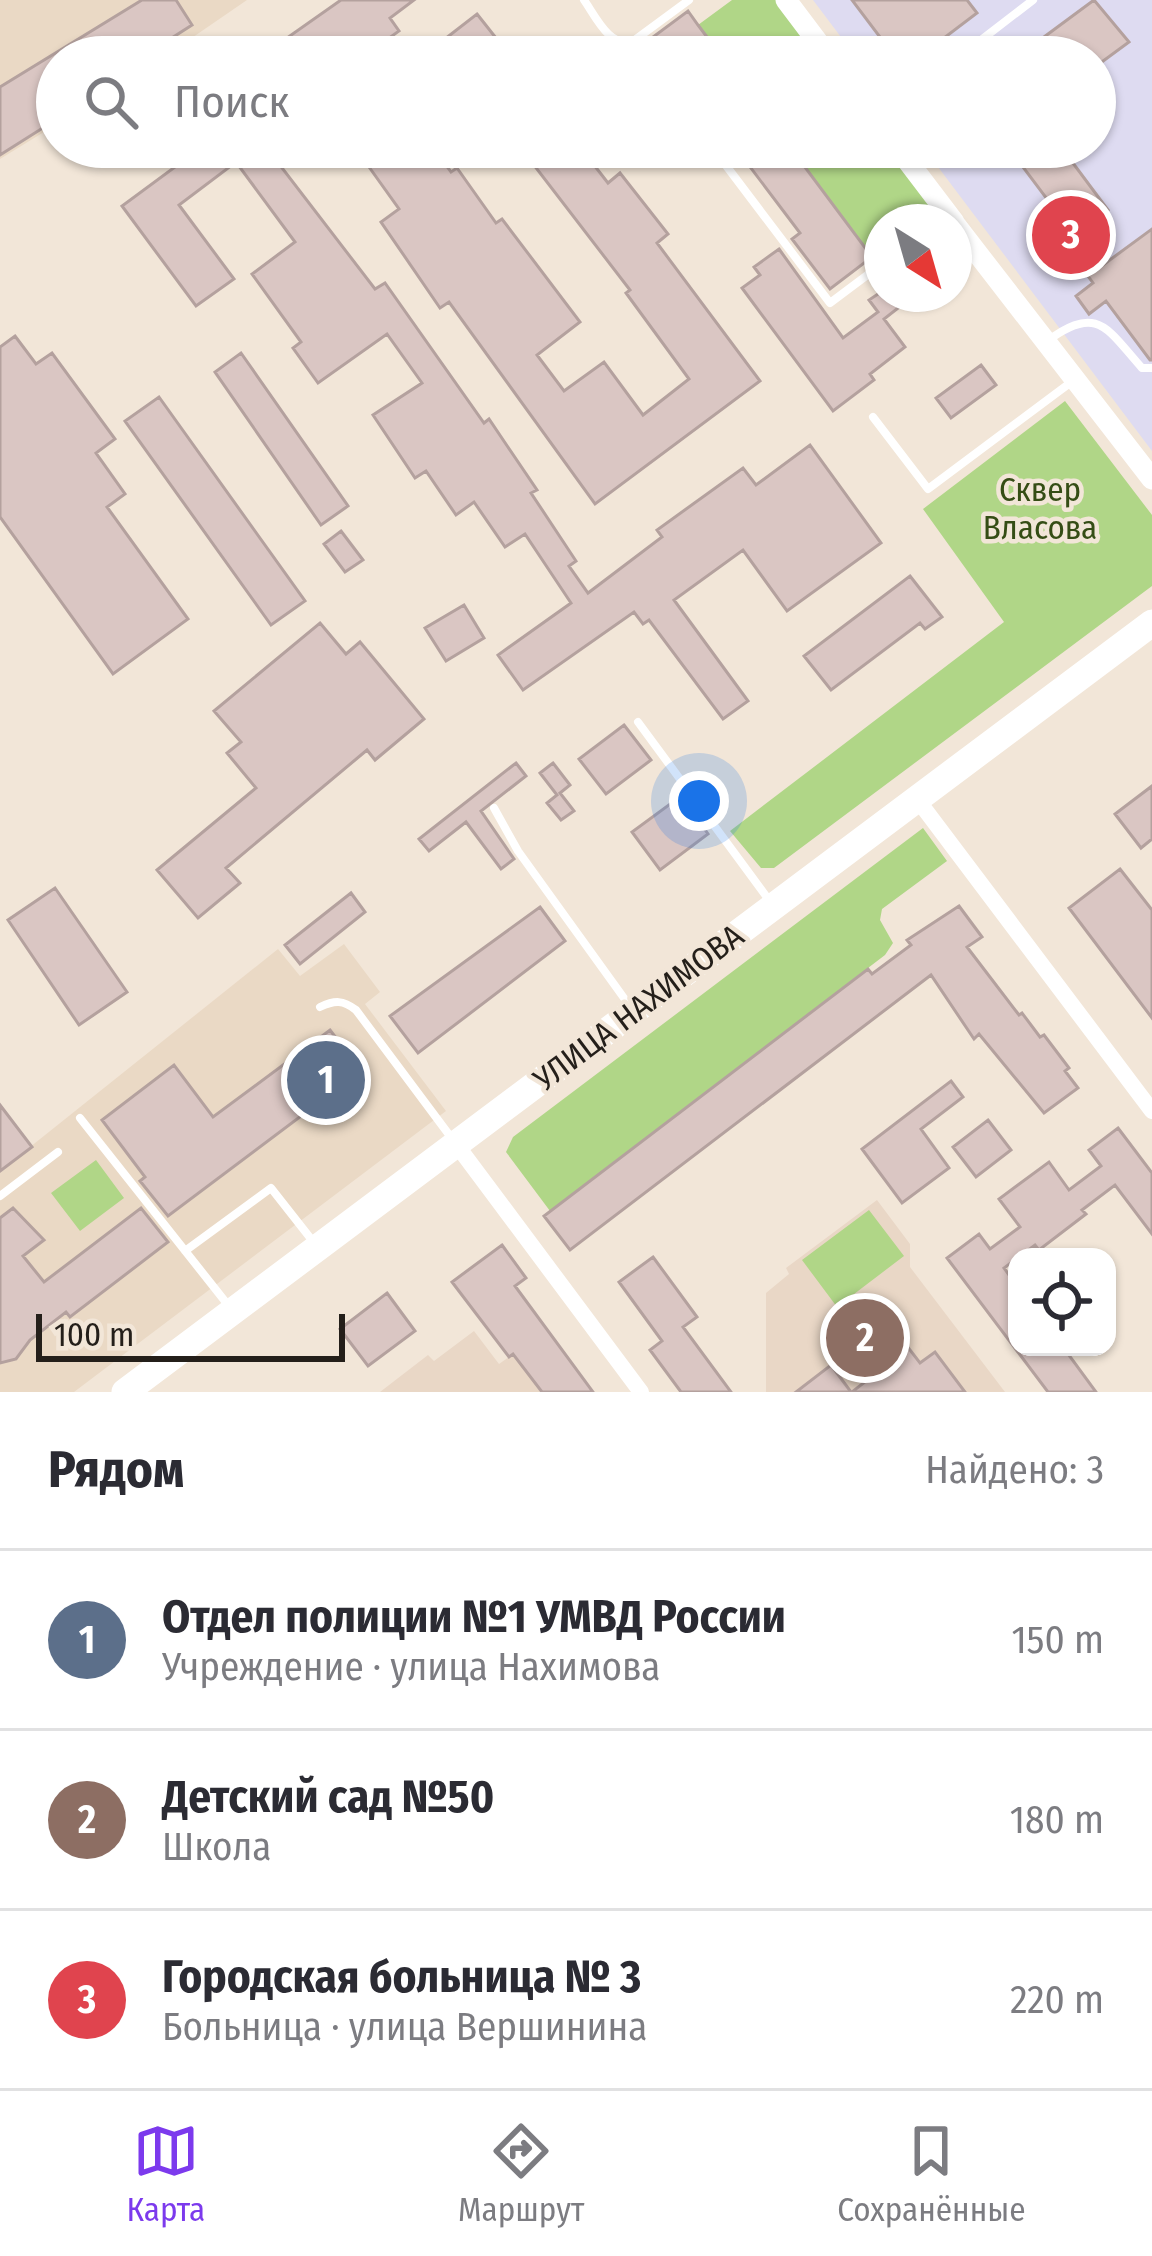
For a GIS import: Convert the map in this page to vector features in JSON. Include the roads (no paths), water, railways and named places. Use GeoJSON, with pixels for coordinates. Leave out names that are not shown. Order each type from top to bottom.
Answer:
{"type":"FeatureCollection","features":[{"type":"Feature","properties":{"kind":"main road","name":"УЛИЦА НАХИМОВА"},"geometry":{"type":"LineString","coordinates":[[125,1392],[1152,623]]}},
{"type":"Feature","properties":{"kind":"street"},"geometry":{"type":"LineString","coordinates":[[786,0],[813,36]]}},
{"type":"Feature","properties":{"kind":"street"},"geometry":{"type":"LineString","coordinates":[[912,168],[937,204]]}},
{"type":"Feature","properties":{"kind":"street"},"geometry":{"type":"LineString","coordinates":[[972,250],[1152,479]]}},
{"type":"Feature","properties":{"kind":"street"},"geometry":{"type":"LineString","coordinates":[[917,799],[1152,1111]]}},
{"type":"Feature","properties":{"kind":"street"},"geometry":{"type":"LineString","coordinates":[[456,1144],[641,1392]]}},
{"type":"Feature","properties":{"kind":"lane"},"geometry":{"type":"LineString","coordinates":[[584,0],[611,36]]}},
{"type":"Feature","properties":{"kind":"lane"},"geometry":{"type":"LineString","coordinates":[[640,36],[689,0]]}},
{"type":"Feature","properties":{"kind":"lane"},"geometry":{"type":"LineString","coordinates":[[987,36],[1034,0]]}},
{"type":"Feature","properties":{"kind":"lane"},"geometry":{"type":"LineString","coordinates":[[728,168],[830,303],[864,278]]}},
{"type":"Feature","properties":{"kind":"lane"},"geometry":{"type":"LineString","coordinates":[[1045,343],[1068,325],[1096,322],[1113,331],[1142,368],[1152,368]]}},
{"type":"Feature","properties":{"kind":"lane"},"geometry":{"type":"LineString","coordinates":[[874,417],[928,489],[1073,380]]}},
{"type":"Feature","properties":{"kind":"lane"},"geometry":{"type":"LineString","coordinates":[[638,722],[774,907]]}},
{"type":"Feature","properties":{"kind":"lane"},"geometry":{"type":"LineString","coordinates":[[494,808],[518,851],[634,1011]]}},
{"type":"Feature","properties":{"kind":"lane"},"geometry":{"type":"LineString","coordinates":[[320,1007],[332,1001],[356,1010],[456,1144]]}},
{"type":"Feature","properties":{"kind":"lane"},"geometry":{"type":"LineString","coordinates":[[80,1118],[233,1311]]}},
{"type":"Feature","properties":{"kind":"lane"},"geometry":{"type":"LineString","coordinates":[[0,1196],[58,1152]]}},
{"type":"Feature","properties":{"kind":"lane"},"geometry":{"type":"LineString","coordinates":[[185,1252],[271,1188],[318,1247]]}},
{"type":"Feature","properties":{"kind":"place","name":"Городская больница № 3"},"geometry":{"type":"Point","coordinates":[1071,235]}},
{"type":"Feature","properties":{"kind":"place","name":"Отдел полиции №1 УМВД России"},"geometry":{"type":"Point","coordinates":[326,1080]}},
{"type":"Feature","properties":{"kind":"place","name":"Детский сад №50"},"geometry":{"type":"Point","coordinates":[865,1338]}},
{"type":"Feature","properties":{"kind":"park label","name":"Сквер Власова"},"geometry":{"type":"Point","coordinates":[1040,508]}}]}
